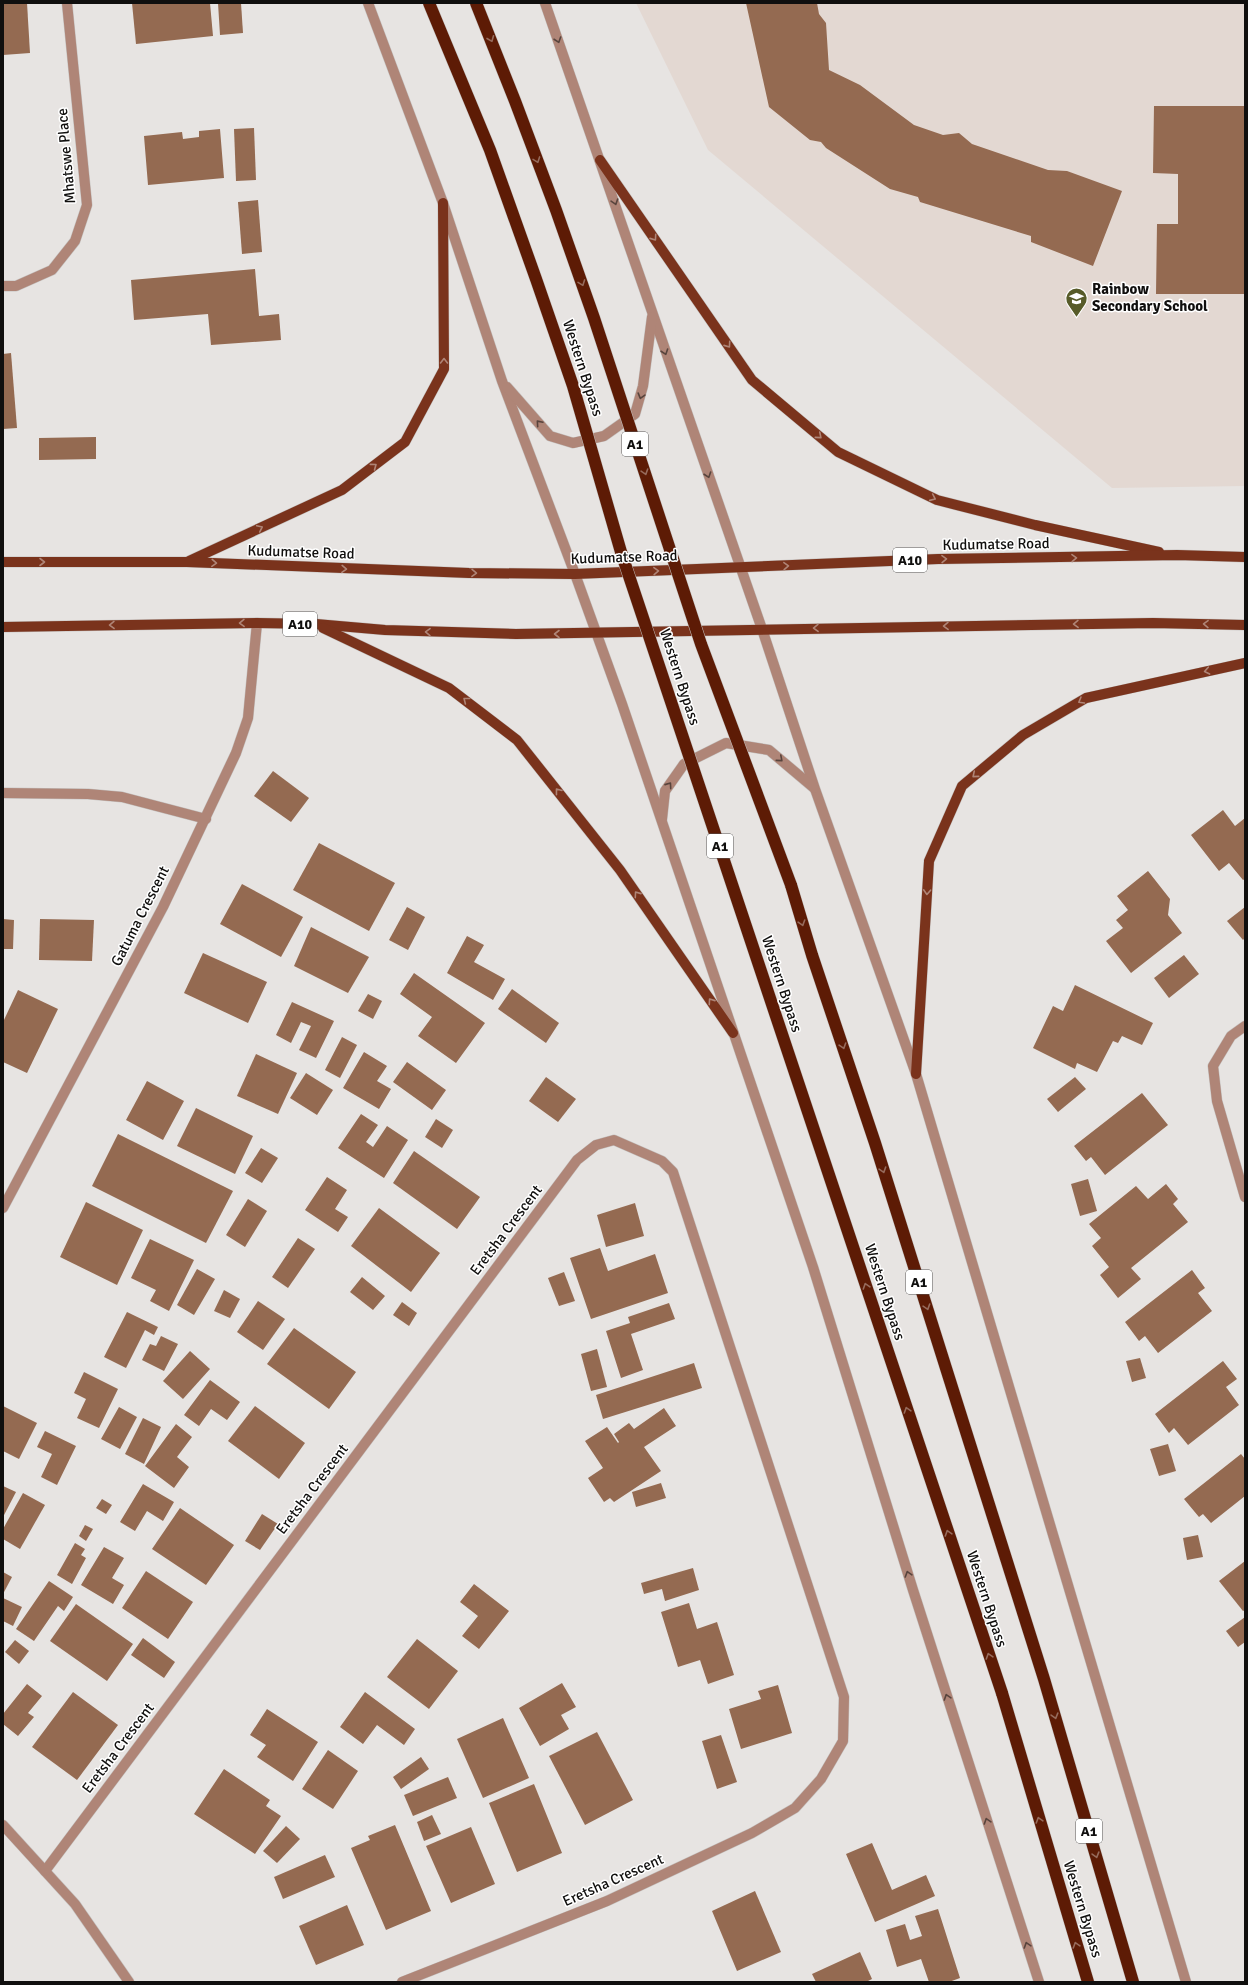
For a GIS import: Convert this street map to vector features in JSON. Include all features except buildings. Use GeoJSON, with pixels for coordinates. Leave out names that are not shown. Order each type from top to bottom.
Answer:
{"type":"FeatureCollection","features":[{"type":"Feature","properties":{"kind":"highway","name":"Western Bypass"},"geometry":{"type":"LineString","coordinates":[[429,3],[490,150],[570,379],[621,552],[1002,1693],[1088,1982]]}},
{"type":"Feature","properties":{"kind":"highway","name":"Western Bypass"},"geometry":{"type":"LineString","coordinates":[[476,3],[515,101],[566,238],[594,318],[701,644],[791,885],[812,955],[875,1143],[1044,1679],[1133,1982]]}},
{"type":"Feature","properties":{"kind":"main road"},"geometry":{"type":"LineString","coordinates":[[600,160],[752,380],[838,452],[937,500],[1036,525],[1176,555]]}},
{"type":"Feature","properties":{"kind":"main road"},"geometry":{"type":"LineString","coordinates":[[187,562],[342,490],[405,442],[444,369],[443,203]]}},
{"type":"Feature","properties":{"kind":"main road","name":"Kudumatse Road"},"geometry":{"type":"LineString","coordinates":[[3,562],[187,562],[469,573],[575,574],[938,559],[1176,555],[1245,557]]}},
{"type":"Feature","properties":{"kind":"main road","name":"A10"},"geometry":{"type":"LineString","coordinates":[[3,627],[257,623],[316,624],[385,630],[516,634],[1153,623],[1245,625]]}},
{"type":"Feature","properties":{"kind":"main road"},"geometry":{"type":"LineString","coordinates":[[316,624],[449,688],[517,740],[620,870],[734,1033]]}},
{"type":"Feature","properties":{"kind":"main road"},"geometry":{"type":"LineString","coordinates":[[916,1074],[928,861],[962,786],[1023,735],[1086,698],[1245,663]]}},
{"type":"Feature","properties":{"kind":"street","name":"Mhatswe Place"},"geometry":{"type":"LineString","coordinates":[[3,286],[16,286],[52,270],[75,241],[87,205],[67,3]]}},
{"type":"Feature","properties":{"kind":"street"},"geometry":{"type":"LineString","coordinates":[[368,3],[443,203],[502,381],[596,633],[734,1033],[813,1266],[913,1590],[1039,1982]]}},
{"type":"Feature","properties":{"kind":"street"},"geometry":{"type":"LineString","coordinates":[[545,3],[600,160],[652,316],[762,629],[815,789],[916,1074],[1186,1982]]}},
{"type":"Feature","properties":{"kind":"street"},"geometry":{"type":"LineString","coordinates":[[502,381],[550,436],[573,443],[604,436],[635,414],[643,386],[652,316]]}},
{"type":"Feature","properties":{"kind":"street","name":"Gatuma Crescent"},"geometry":{"type":"LineString","coordinates":[[3,1208],[163,907],[206,820],[236,753],[248,718],[257,623]]}},
{"type":"Feature","properties":{"kind":"street"},"geometry":{"type":"LineString","coordinates":[[662,823],[665,791],[684,764],[726,744],[768,750],[815,789]]}},
{"type":"Feature","properties":{"kind":"street"},"geometry":{"type":"LineString","coordinates":[[3,793],[88,794],[122,797],[206,820]]}},
{"type":"Feature","properties":{"kind":"street"},"geometry":{"type":"LineString","coordinates":[[1245,1026],[1231,1036],[1213,1066],[1217,1101],[1245,1197]]}},
{"type":"Feature","properties":{"kind":"street","name":"Eretsha Crescent"},"geometry":{"type":"LineString","coordinates":[[45,1870],[576,1160],[596,1145],[614,1140],[662,1161],[673,1172],[844,1696],[842,1741],[821,1779],[795,1808],[752,1833],[607,1901],[402,1982]]}},
{"type":"Feature","properties":{"kind":"street"},"geometry":{"type":"LineString","coordinates":[[3,1825],[75,1904],[129,1982]]}},
{"type":"Feature","properties":{"kind":"shaded area","name":"Rainbow Secondary School"},"geometry":{"type":"Polygon","coordinates":[[[636,3],[1245,3],[1245,486],[1112,488],[708,150],[636,3]]]}},
{"type":"Feature","properties":{"kind":"place","name":"Rainbow Secondary School"},"geometry":{"type":"Point","coordinates":[1077,318]}}]}
